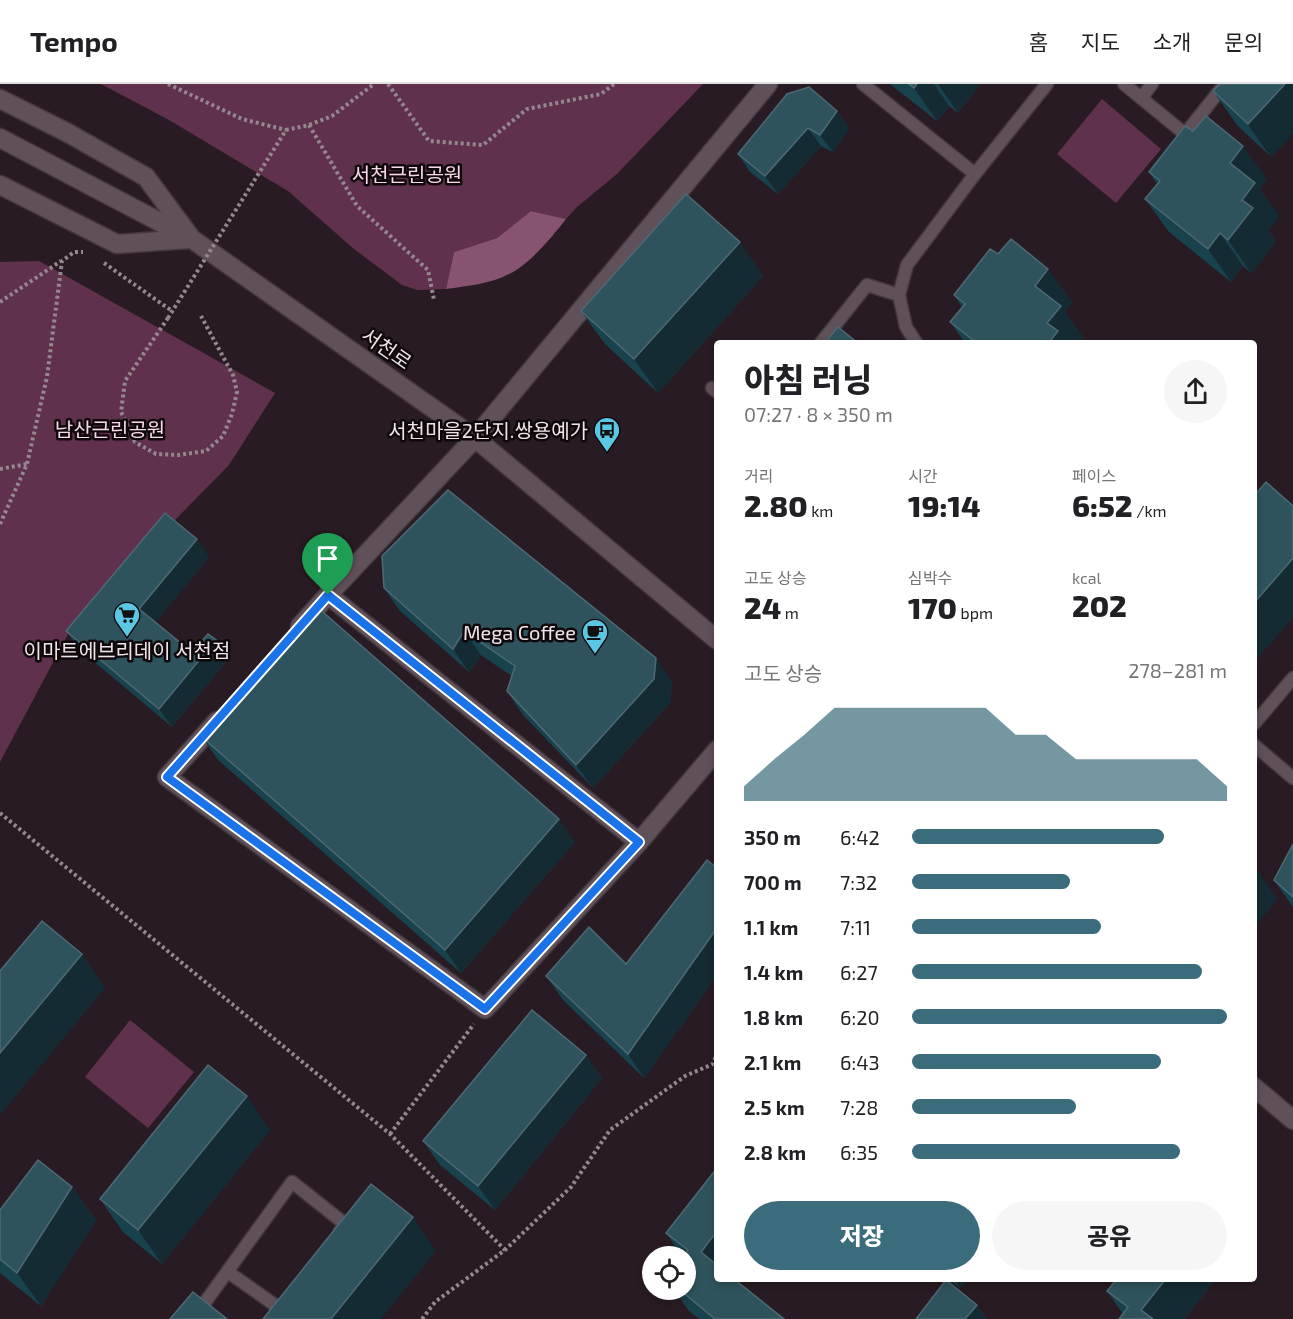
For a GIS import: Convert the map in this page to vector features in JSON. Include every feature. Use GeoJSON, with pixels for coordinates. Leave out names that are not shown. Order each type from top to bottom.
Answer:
{"type":"FeatureCollection","features":[{"type":"Feature","properties":{"kind":"street"},"geometry":{"type":"LineString","coordinates":[[292,635],[475,438],[768,84]]}},
{"type":"Feature","properties":{"kind":"street"},"geometry":{"type":"LineString","coordinates":[[0,99],[68,133],[146,177],[192,239]]}},
{"type":"Feature","properties":{"kind":"street","name":"서천로"},"geometry":{"type":"LineString","coordinates":[[0,138],[192,239],[475,438],[714,637]]}},
{"type":"Feature","properties":{"kind":"street"},"geometry":{"type":"LineString","coordinates":[[0,185],[117,244],[192,239]]}},
{"type":"Feature","properties":{"kind":"street"},"geometry":{"type":"LineString","coordinates":[[328,595],[639,842]]}},
{"type":"Feature","properties":{"kind":"street"},"geometry":{"type":"LineString","coordinates":[[230,706],[167,777],[485,1009],[639,842],[714,754]]}},
{"type":"Feature","properties":{"kind":"street"},"geometry":{"type":"LineString","coordinates":[[1257,1090],[1293,1120]]}},
{"type":"Feature","properties":{"kind":"lane"},"geometry":{"type":"LineString","coordinates":[[863,84],[975,174]]}},
{"type":"Feature","properties":{"kind":"lane"},"geometry":{"type":"LineString","coordinates":[[914,340],[906,327],[898,295],[907,265],[975,174],[1047,84]]}},
{"type":"Feature","properties":{"kind":"lane"},"geometry":{"type":"LineString","coordinates":[[1124,84],[1185,134],[1225,84]]}},
{"type":"Feature","properties":{"kind":"lane"},"geometry":{"type":"LineString","coordinates":[[1142,97],[1152,84]]}},
{"type":"Feature","properties":{"kind":"lane"},"geometry":{"type":"LineString","coordinates":[[823,340],[867,285],[898,295]]}},
{"type":"Feature","properties":{"kind":"lane"},"geometry":{"type":"LineString","coordinates":[[1257,720],[1293,678]]}},
{"type":"Feature","properties":{"kind":"lane"},"geometry":{"type":"LineString","coordinates":[[1257,748],[1293,778]]}},
{"type":"Feature","properties":{"kind":"lane"},"geometry":{"type":"LineString","coordinates":[[193,1319],[292,1182],[345,1224],[332,1242]]}},
{"type":"Feature","properties":{"kind":"lane"},"geometry":{"type":"LineString","coordinates":[[228,1272],[282,1310],[294,1294]]}},
{"type":"Feature","properties":{"kind":"path"},"geometry":{"type":"LineString","coordinates":[[168,84],[242,119],[286,130],[309,125],[332,116],[374,84]]}},
{"type":"Feature","properties":{"kind":"path"},"geometry":{"type":"LineString","coordinates":[[388,84],[429,141],[483,145],[527,109],[601,94],[614,84]]}},
{"type":"Feature","properties":{"kind":"path"},"geometry":{"type":"LineString","coordinates":[[309,125],[357,206],[428,270],[434,300]]}},
{"type":"Feature","properties":{"kind":"path"},"geometry":{"type":"LineString","coordinates":[[201,316],[233,375],[237,392],[232,414],[223,436],[206,451],[178,455],[156,454],[135,442],[121,412],[125,381],[286,130]]}},
{"type":"Feature","properties":{"kind":"path"},"geometry":{"type":"LineString","coordinates":[[0,302],[74,252],[84,252]]}},
{"type":"Feature","properties":{"kind":"path"},"geometry":{"type":"LineString","coordinates":[[100,260],[172,311]]}},
{"type":"Feature","properties":{"kind":"path"},"geometry":{"type":"LineString","coordinates":[[0,524],[27,464],[47,377],[62,261]]}},
{"type":"Feature","properties":{"kind":"path"},"geometry":{"type":"LineString","coordinates":[[0,469],[27,464]]}},
{"type":"Feature","properties":{"kind":"path"},"geometry":{"type":"LineString","coordinates":[[0,813],[390,1134],[505,1250]]}},
{"type":"Feature","properties":{"kind":"path"},"geometry":{"type":"LineString","coordinates":[[390,1134],[485,1009]]}},
{"type":"Feature","properties":{"kind":"path"},"geometry":{"type":"LineString","coordinates":[[422,1319],[435,1302],[505,1250],[571,1187],[610,1130],[685,1076],[714,1063]]}},
{"type":"Feature","properties":{"kind":"green space","name":"서천근린공원"},"geometry":{"type":"Polygon","coordinates":[[[101,84],[703,84],[617,174],[566,219],[531,211],[497,238],[454,252],[446,289],[417,290],[402,285],[354,249],[288,191],[169,120],[101,84]]]}},
{"type":"Feature","properties":{"kind":"green space"},"geometry":{"type":"Polygon","coordinates":[[[1102,99],[1161,149],[1116,203],[1057,154],[1102,99]]]}},
{"type":"Feature","properties":{"kind":"green space","name":"남산근린공원"},"geometry":{"type":"Polygon","coordinates":[[[39,261],[275,393],[229,465],[74,623],[0,762],[0,262],[39,261]]]}},
{"type":"Feature","properties":{"kind":"green space"},"geometry":{"type":"Polygon","coordinates":[[[130,1020],[194,1072],[148,1128],[85,1077],[130,1020]]]}},
{"type":"Feature","properties":{"kind":"shaded area"},"geometry":{"type":"Polygon","coordinates":[[[531,211],[566,219],[540,250],[517,270],[486,282],[446,289],[454,252],[497,238],[531,211]]]}},
{"type":"Feature","properties":{"kind":"building"},"geometry":{"type":"Polygon","coordinates":[[[1220,84],[1285,84],[1248,124],[1213,91],[1220,84]]]}},
{"type":"Feature","properties":{"kind":"building"},"geometry":{"type":"Polygon","coordinates":[[[809,87],[837,111],[820,135],[808,128],[765,176],[738,154],[787,94],[809,87]]]}},
{"type":"Feature","properties":{"kind":"building"},"geometry":{"type":"Polygon","coordinates":[[[1206,116],[1243,146],[1230,163],[1255,183],[1242,200],[1253,208],[1228,240],[1220,233],[1208,249],[1145,199],[1160,181],[1149,172],[1185,126],[1193,131],[1206,116]]]}},
{"type":"Feature","properties":{"kind":"building"},"geometry":{"type":"Polygon","coordinates":[[[686,194],[740,242],[634,359],[581,311],[686,194]]]}},
{"type":"Feature","properties":{"kind":"building"},"geometry":{"type":"Polygon","coordinates":[[[1011,239],[1048,269],[1035,286],[1061,306],[1047,323],[1058,331],[1051,340],[973,340],[950,322],[965,304],[954,295],[990,249],[998,254],[1011,239]]]}},
{"type":"Feature","properties":{"kind":"building"},"geometry":{"type":"Polygon","coordinates":[[[838,327],[854,340],[827,340],[838,327]]]}},
{"type":"Feature","properties":{"kind":"building"},"geometry":{"type":"Polygon","coordinates":[[[1266,482],[1293,506],[1293,558],[1257,600],[1257,492],[1266,482]]]}},
{"type":"Feature","properties":{"kind":"building"},"geometry":{"type":"Polygon","coordinates":[[[448,490],[656,658],[654,679],[576,765],[507,691],[515,666],[464,631],[453,649],[384,588],[382,556],[448,490]]]}},
{"type":"Feature","properties":{"kind":"building","name":"이마트에브리데이 서천점"},"geometry":{"type":"Polygon","coordinates":[[[165,513],[197,539],[139,609],[192,652],[208,634],[216,640],[159,709],[66,631],[165,513]]]}},
{"type":"Feature","properties":{"kind":"building"},"geometry":{"type":"Polygon","coordinates":[[[316,606],[559,819],[445,950],[202,737],[316,606]]]}},
{"type":"Feature","properties":{"kind":"building"},"geometry":{"type":"Polygon","coordinates":[[[1293,844],[1293,897],[1274,880],[1293,844]]]}},
{"type":"Feature","properties":{"kind":"building"},"geometry":{"type":"Polygon","coordinates":[[[707,860],[714,866],[714,932],[628,1054],[546,976],[589,927],[626,964],[707,860]]]}},
{"type":"Feature","properties":{"kind":"building"},"geometry":{"type":"Polygon","coordinates":[[[42,921],[82,954],[0,1053],[0,971],[42,921]]]}},
{"type":"Feature","properties":{"kind":"building"},"geometry":{"type":"Polygon","coordinates":[[[532,1010],[586,1055],[478,1186],[423,1141],[532,1010]]]}},
{"type":"Feature","properties":{"kind":"building"},"geometry":{"type":"Polygon","coordinates":[[[208,1065],[247,1096],[138,1230],[100,1199],[208,1065]]]}},
{"type":"Feature","properties":{"kind":"building"},"geometry":{"type":"Polygon","coordinates":[[[38,1160],[72,1187],[17,1273],[0,1259],[0,1210],[38,1160]]]}},
{"type":"Feature","properties":{"kind":"building"},"geometry":{"type":"Polygon","coordinates":[[[714,1172],[714,1235],[701,1252],[714,1263],[714,1282],[738,1282],[784,1319],[715,1319],[692,1300],[696,1300],[696,1246],[683,1246],[666,1233],[714,1172]]]}},
{"type":"Feature","properties":{"kind":"building"},"geometry":{"type":"Polygon","coordinates":[[[371,1184],[413,1217],[331,1319],[263,1319],[371,1184]]]}},
{"type":"Feature","properties":{"kind":"building"},"geometry":{"type":"Polygon","coordinates":[[[944,1282],[948,1282],[977,1305],[965,1319],[916,1319],[944,1282]]]}},
{"type":"Feature","properties":{"kind":"building"},"geometry":{"type":"Polygon","coordinates":[[[1114,1282],[1163,1282],[1141,1310],[1153,1319],[1119,1319],[1128,1307],[1107,1291],[1114,1282]]]}},
{"type":"Feature","properties":{"kind":"building"},"geometry":{"type":"Polygon","coordinates":[[[193,1292],[227,1319],[170,1319],[193,1292]]]}},
{"type":"Feature","properties":{"kind":"place","name":"서천마을2단지.쌍용예가"},"geometry":{"type":"Point","coordinates":[607,453]}},
{"type":"Feature","properties":{"kind":"place","name":"이마트에브리데이 서천점"},"geometry":{"type":"Point","coordinates":[127,638]}},
{"type":"Feature","properties":{"kind":"place","name":"Mega Coffee"},"geometry":{"type":"Point","coordinates":[595,655]}},
{"type":"Feature","properties":{"kind":"route"},"geometry":{"type":"LineString","coordinates":[[328,595],[639,842],[485,1009],[167,777],[328,595]]}}]}
